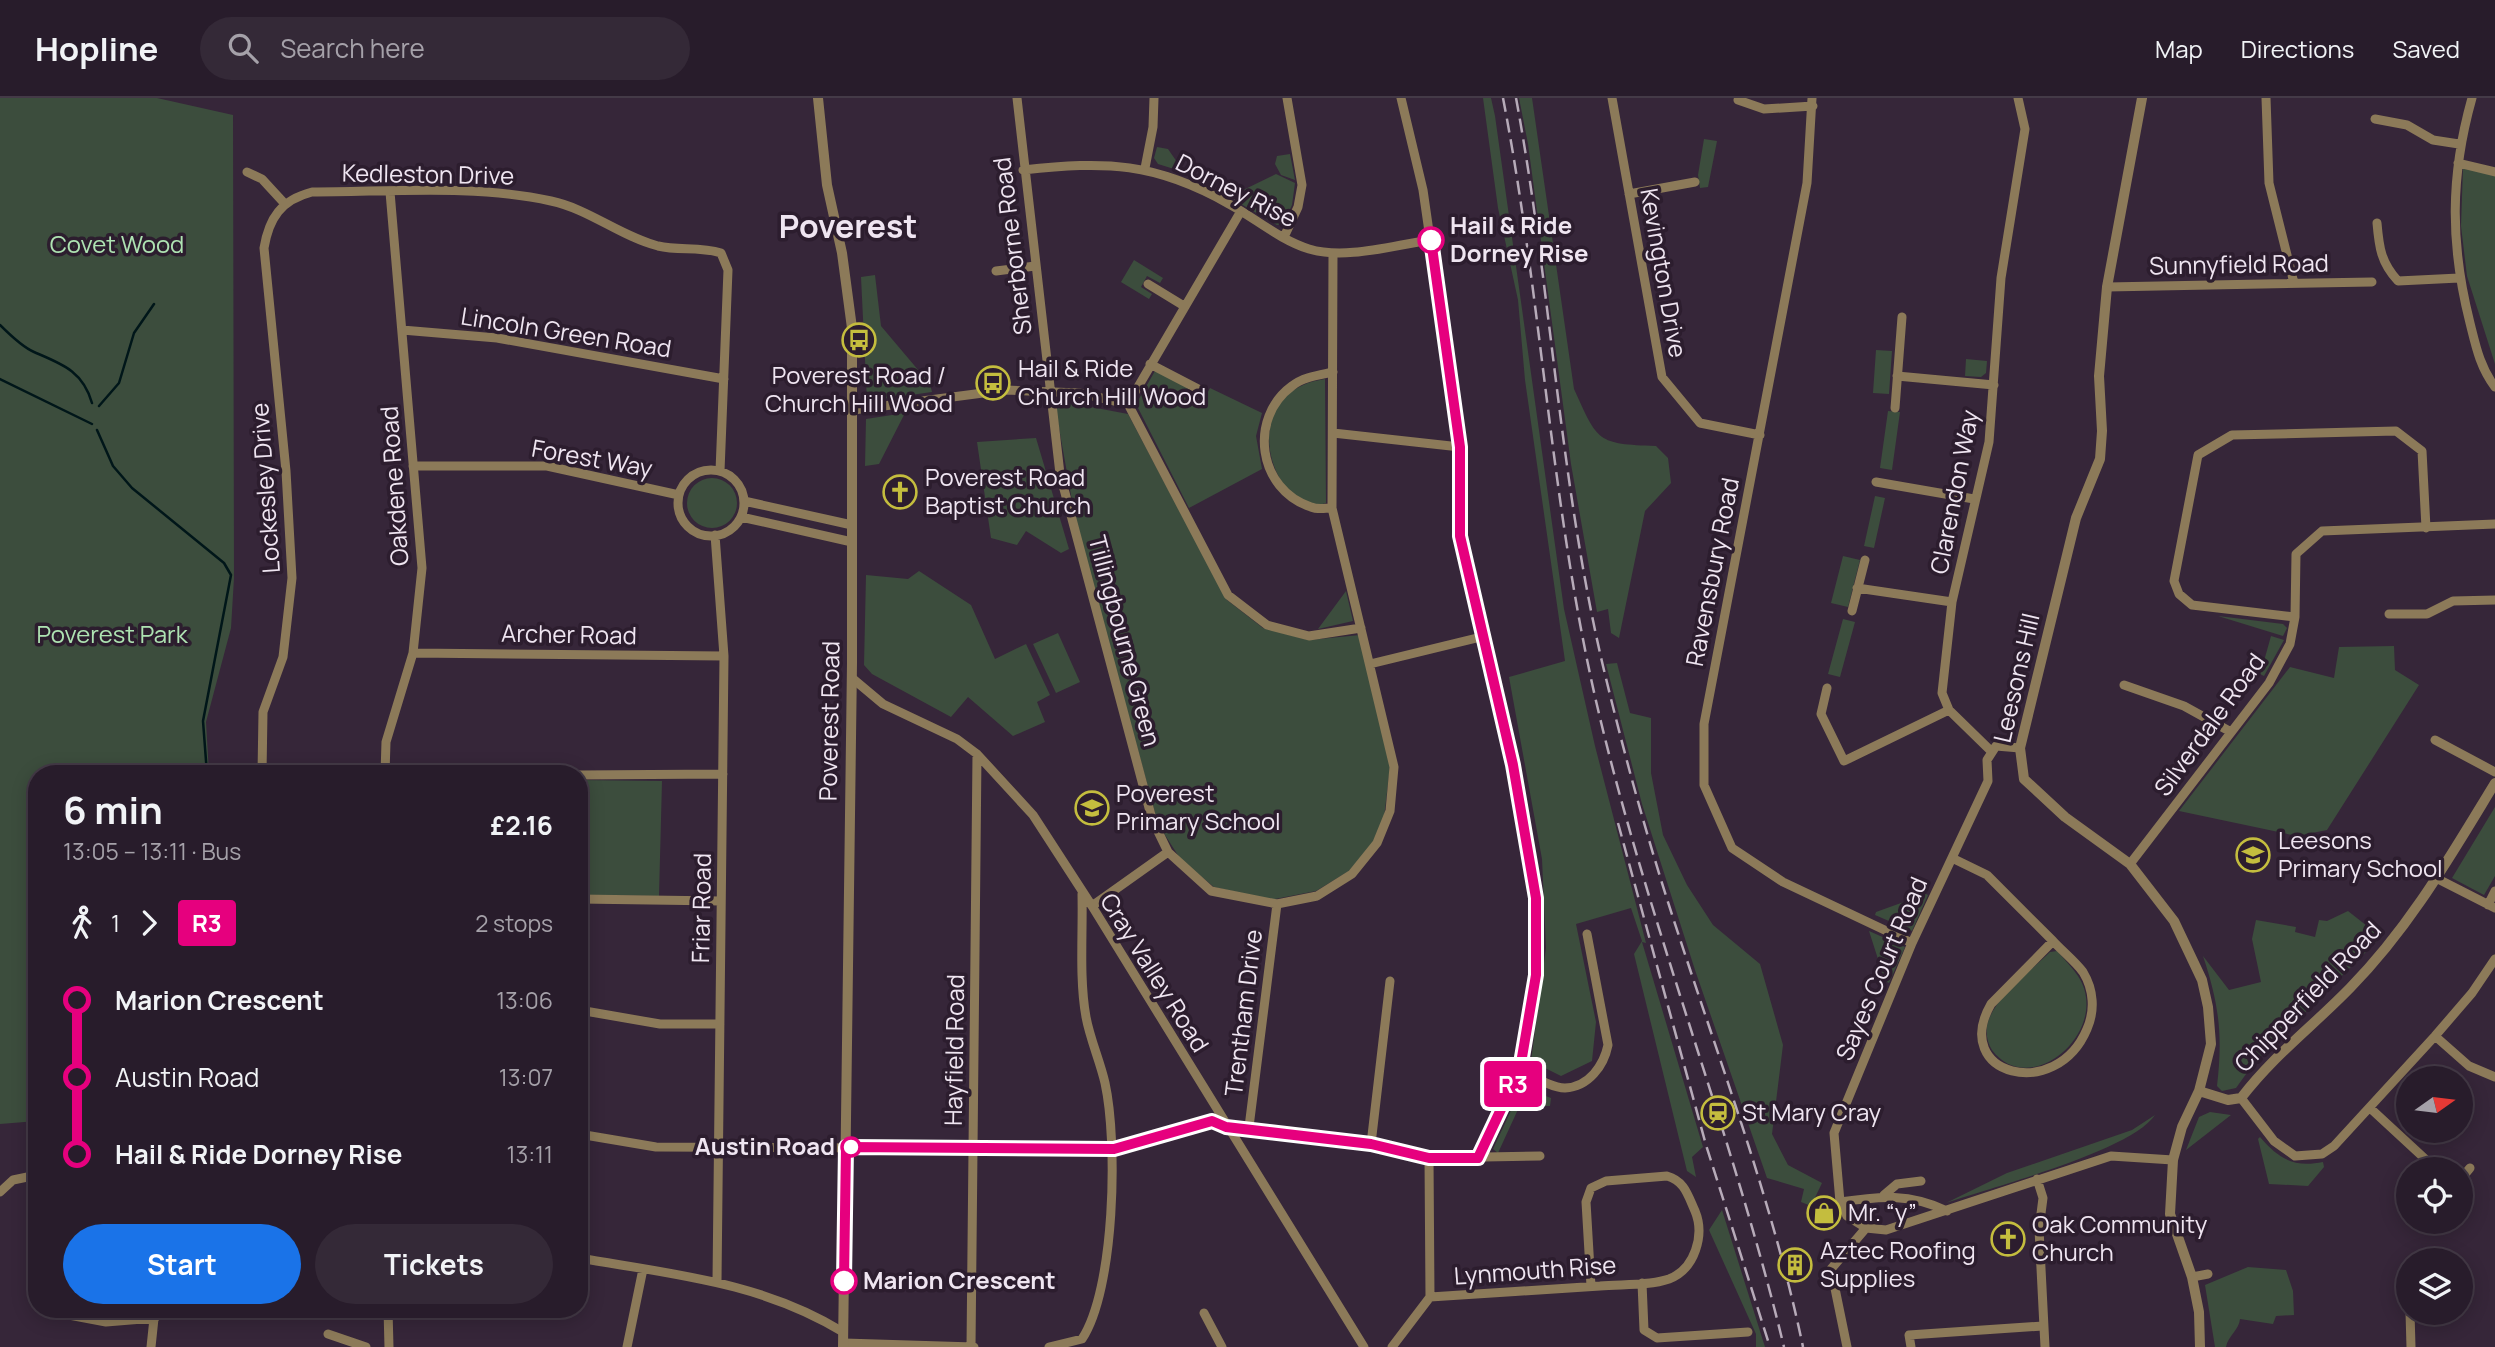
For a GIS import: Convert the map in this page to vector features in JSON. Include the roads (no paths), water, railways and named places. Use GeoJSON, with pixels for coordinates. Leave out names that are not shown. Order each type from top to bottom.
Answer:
{"type":"FeatureCollection","features":[{"type":"Feature","properties":{"kind":"street","name":"Poverest Road"},"geometry":{"type":"LineString","coordinates":[[818,98],[827,185],[842,253],[852,328],[852,678],[844,1341]]}},
{"type":"Feature","properties":{"kind":"street","name":"Sherborne Road"},"geometry":{"type":"LineString","coordinates":[[1017,98],[1049,390]]}},
{"type":"Feature","properties":{"kind":"street"},"geometry":{"type":"LineString","coordinates":[[1145,168],[1153,127],[1154,98]]}},
{"type":"Feature","properties":{"kind":"street"},"geometry":{"type":"LineString","coordinates":[[1284,237],[1298,206],[1302,185],[1287,98]]}},
{"type":"Feature","properties":{"kind":"street"},"geometry":{"type":"LineString","coordinates":[[1401,98],[1423,190],[1460,447],[1460,536],[1513,765],[1536,898],[1536,975],[1520,1069],[1478,1158]]}},
{"type":"Feature","properties":{"kind":"street","name":"Kevington Drive"},"geometry":{"type":"LineString","coordinates":[[1612,98],[1662,377],[1700,423],[1760,435]]}},
{"type":"Feature","properties":{"kind":"street","name":"Clarendon Way"},"geometry":{"type":"LineString","coordinates":[[1949,710],[1942,693],[1952,602],[1989,442],[2001,278],[2025,129],[2018,98]]}},
{"type":"Feature","properties":{"kind":"street","name":"Leesons Hill"},"geometry":{"type":"LineString","coordinates":[[2142,98],[2107,287],[2099,376],[2102,431],[2100,459],[2077,518],[2020,748],[2024,779],[2065,817],[2130,864],[2174,921],[2202,980],[2208,1007],[2211,1044],[2200,1091],[2182,1127],[2173,1160],[2170,1214],[2192,1277],[2199,1312],[2200,1347]]}},
{"type":"Feature","properties":{"kind":"street"},"geometry":{"type":"LineString","coordinates":[[2266,98],[2269,183],[2294,283]]}},
{"type":"Feature","properties":{"kind":"street"},"geometry":{"type":"LineString","coordinates":[[2472,98],[2459,144],[2453,226],[2459,278],[2482,370],[2495,387]]}},
{"type":"Feature","properties":{"kind":"street"},"geometry":{"type":"LineString","coordinates":[[1738,100],[1764,109],[1813,102]]}},
{"type":"Feature","properties":{"kind":"street","name":"Ravensbury Road"},"geometry":{"type":"LineString","coordinates":[[1813,102],[1807,183],[1704,724],[1704,785],[1732,848],[1783,882],[1912,943]]}},
{"type":"Feature","properties":{"kind":"street"},"geometry":{"type":"LineString","coordinates":[[2375,119],[2407,125],[2433,140],[2459,144]]}},
{"type":"Feature","properties":{"kind":"street","name":"Dorney Rise"},"geometry":{"type":"LineString","coordinates":[[1023,170],[1083,163],[1145,168],[1182,180],[1308,249],[1333,253],[1431,240]]}},
{"type":"Feature","properties":{"kind":"street"},"geometry":{"type":"LineString","coordinates":[[2458,163],[2495,172]]}},
{"type":"Feature","properties":{"kind":"street"},"geometry":{"type":"LineString","coordinates":[[247,172],[261,179],[285,204]]}},
{"type":"Feature","properties":{"kind":"street"},"geometry":{"type":"LineString","coordinates":[[1629,194],[1695,182]]}},
{"type":"Feature","properties":{"kind":"street","name":"Kedleston Drive"},"geometry":{"type":"LineString","coordinates":[[285,204],[312,192],[499,193],[552,201],[601,219],[638,240],[662,247],[708,248],[721,253],[728,270],[720,471]]}},
{"type":"Feature","properties":{"kind":"street","name":"Oakdene Road"},"geometry":{"type":"LineString","coordinates":[[385,765],[386,742],[413,653],[422,568],[390,192]]}},
{"type":"Feature","properties":{"kind":"street","name":"Lockesley Drive"},"geometry":{"type":"LineString","coordinates":[[262,765],[263,712],[283,657],[292,578],[286,471],[264,248],[267,227],[285,204]]}},
{"type":"Feature","properties":{"kind":"street"},"geometry":{"type":"LineString","coordinates":[[1128,404],[1241,211]]}},
{"type":"Feature","properties":{"kind":"street"},"geometry":{"type":"LineString","coordinates":[[2377,223],[2379,251],[2386,269],[2398,281],[2459,278]]}},
{"type":"Feature","properties":{"kind":"street","name":"Tillingbourne Green"},"geometry":{"type":"LineString","coordinates":[[1049,390],[1060,474],[1076,539],[1152,818],[1168,852],[1211,891],[1277,905],[1317,896],[1352,874],[1377,843],[1390,811],[1394,767],[1332,508],[1333,253]]}},
{"type":"Feature","properties":{"kind":"street"},"geometry":{"type":"LineString","coordinates":[[996,271],[1035,266]]}},
{"type":"Feature","properties":{"kind":"street","name":"Sunnyfield Road"},"geometry":{"type":"LineString","coordinates":[[2107,287],[2372,282]]}},
{"type":"Feature","properties":{"kind":"street"},"geometry":{"type":"LineString","coordinates":[[1147,284],[1184,306]]}},
{"type":"Feature","properties":{"kind":"street"},"geometry":{"type":"LineString","coordinates":[[1895,408],[1902,317]]}},
{"type":"Feature","properties":{"kind":"street","name":"Lincoln Green Road"},"geometry":{"type":"LineString","coordinates":[[402,330],[497,338],[724,379]]}},
{"type":"Feature","properties":{"kind":"street"},"geometry":{"type":"LineString","coordinates":[[1150,364],[1202,391]]}},
{"type":"Feature","properties":{"kind":"street"},"geometry":{"type":"LineString","coordinates":[[1332,508],[1310,507],[1285,492],[1267,468],[1263,440],[1268,414],[1278,398],[1293,384],[1333,372]]}},
{"type":"Feature","properties":{"kind":"street"},"geometry":{"type":"LineString","coordinates":[[1897,376],[1994,385]]}},
{"type":"Feature","properties":{"kind":"street"},"geometry":{"type":"LineString","coordinates":[[853,410],[1006,390],[1079,393],[1128,404],[1228,595],[1267,625],[1309,636],[1361,628]]}},
{"type":"Feature","properties":{"kind":"street"},"geometry":{"type":"LineString","coordinates":[[2295,617],[2192,605],[2179,594],[2174,581],[2198,455],[2232,435],[2396,431],[2422,451],[2426,528]]}},
{"type":"Feature","properties":{"kind":"street"},"geometry":{"type":"LineString","coordinates":[[1333,433],[1460,447]]}},
{"type":"Feature","properties":{"kind":"street","name":"Forest Way"},"geometry":{"type":"LineString","coordinates":[[414,466],[548,466],[680,495]]}},
{"type":"Feature","properties":{"kind":"street","name":"Forest Way"},"geometry":{"type":"LineString","coordinates":[[715,535],[704,535],[687,524],[681,516],[680,495],[690,477],[709,470],[720,471]]}},
{"type":"Feature","properties":{"kind":"street"},"geometry":{"type":"LineString","coordinates":[[715,535],[734,526],[741,517],[744,501],[737,482],[720,471]]}},
{"type":"Feature","properties":{"kind":"street"},"geometry":{"type":"LineString","coordinates":[[1876,482],[1974,499]]}},
{"type":"Feature","properties":{"kind":"street"},"geometry":{"type":"LineString","coordinates":[[744,501],[852,525]]}},
{"type":"Feature","properties":{"kind":"street"},"geometry":{"type":"LineString","coordinates":[[741,517],[852,542]]}},
{"type":"Feature","properties":{"kind":"street","name":"Silverdale Road"},"geometry":{"type":"LineString","coordinates":[[2130,864],[2269,683],[2290,644],[2295,617],[2296,554],[2322,531],[2495,524]]}},
{"type":"Feature","properties":{"kind":"street","name":"Friar Road"},"geometry":{"type":"LineString","coordinates":[[715,535],[724,656],[717,1280]]}},
{"type":"Feature","properties":{"kind":"street"},"geometry":{"type":"LineString","coordinates":[[1852,611],[1865,560]]}},
{"type":"Feature","properties":{"kind":"street"},"geometry":{"type":"LineString","coordinates":[[1857,588],[1952,602]]}},
{"type":"Feature","properties":{"kind":"street"},"geometry":{"type":"LineString","coordinates":[[2389,614],[2427,614],[2453,601],[2495,600]]}},
{"type":"Feature","properties":{"kind":"street"},"geometry":{"type":"LineString","coordinates":[[1370,664],[1482,637]]}},
{"type":"Feature","properties":{"kind":"street","name":"Archer Road"},"geometry":{"type":"LineString","coordinates":[[413,653],[724,656]]}},
{"type":"Feature","properties":{"kind":"street","name":"Cray Valley Road"},"geometry":{"type":"LineString","coordinates":[[852,678],[883,704],[957,740],[977,754],[1032,815],[1092,906],[1364,1347]]}},
{"type":"Feature","properties":{"kind":"street"},"geometry":{"type":"LineString","coordinates":[[2124,685],[2184,706],[2231,732]]}},
{"type":"Feature","properties":{"kind":"street"},"geometry":{"type":"LineString","coordinates":[[1827,688],[1821,714],[1844,761],[1949,710],[1991,751],[2003,745],[2020,748]]}},
{"type":"Feature","properties":{"kind":"street"},"geometry":{"type":"LineString","coordinates":[[2435,740],[2495,772]]}},
{"type":"Feature","properties":{"kind":"street","name":"Sayes Court Road"},"geometry":{"type":"LineString","coordinates":[[1840,1202],[1834,1133],[1912,943],[1988,781],[1987,760],[1991,751]]}},
{"type":"Feature","properties":{"kind":"street","name":"Hayfield Road"},"geometry":{"type":"LineString","coordinates":[[971,1347],[977,754]]}},
{"type":"Feature","properties":{"kind":"street"},"geometry":{"type":"LineString","coordinates":[[588,775],[723,775]]}},
{"type":"Feature","properties":{"kind":"street","name":"Chipperfield Road"},"geometry":{"type":"LineString","coordinates":[[2200,1091],[2228,1100],[2241,1098],[2268,1063],[2350,989],[2395,938],[2438,879],[2495,783]]}},
{"type":"Feature","properties":{"kind":"street"},"geometry":{"type":"LineString","coordinates":[[1092,906],[1168,852]]}},
{"type":"Feature","properties":{"kind":"street"},"geometry":{"type":"LineString","coordinates":[[1952,858],[1987,875],[2053,941],[2083,973],[2091,993],[2094,1014],[2084,1037],[2071,1056],[2053,1068],[2028,1073],[2008,1072],[1997,1065],[1985,1049],[1981,1031],[1984,1016],[1991,1004],[2053,941]]}},
{"type":"Feature","properties":{"kind":"street"},"geometry":{"type":"LineString","coordinates":[[2438,879],[2491,907],[2495,891]]}},
{"type":"Feature","properties":{"kind":"street"},"geometry":{"type":"LineString","coordinates":[[1049,1347],[1084,1343],[1094,1322],[1103,1280],[1114,1149],[1105,1084],[1086,1015],[1082,894]]}},
{"type":"Feature","properties":{"kind":"street"},"geometry":{"type":"LineString","coordinates":[[588,899],[721,901]]}},
{"type":"Feature","properties":{"kind":"street","name":"Trentham Drive"},"geometry":{"type":"LineString","coordinates":[[1249,1127],[1277,905]]}},
{"type":"Feature","properties":{"kind":"street"},"geometry":{"type":"LineString","coordinates":[[1520,1069],[1566,1088],[1579,1084],[1598,1071],[1605,1062],[1608,1045],[1587,934]]}},
{"type":"Feature","properties":{"kind":"street"},"geometry":{"type":"LineString","coordinates":[[2241,1098],[2274,1141],[2295,1156],[2322,1154],[2334,1146],[2435,1036],[2495,959]]}},
{"type":"Feature","properties":{"kind":"street"},"geometry":{"type":"LineString","coordinates":[[1371,1144],[1390,981]]}},
{"type":"Feature","properties":{"kind":"street"},"geometry":{"type":"LineString","coordinates":[[588,1012],[660,1024],[720,1024]]}},
{"type":"Feature","properties":{"kind":"street"},"geometry":{"type":"LineString","coordinates":[[2435,1036],[2469,1066],[2495,1077]]}},
{"type":"Feature","properties":{"kind":"street"},"geometry":{"type":"LineString","coordinates":[[2370,1108],[2424,1157]]}},
{"type":"Feature","properties":{"kind":"street"},"geometry":{"type":"LineString","coordinates":[[588,1136],[656,1147],[1114,1149],[1212,1121],[1226,1127],[1249,1127],[1371,1144],[1429,1158],[1540,1156]]}},
{"type":"Feature","properties":{"kind":"street"},"geometry":{"type":"LineString","coordinates":[[1947,1210],[1923,1199],[1884,1195],[1840,1202],[1852,1221],[1866,1228],[1886,1230],[1947,1210],[2036,1179],[2110,1156],[2173,1160]]}},
{"type":"Feature","properties":{"kind":"street"},"geometry":{"type":"LineString","coordinates":[[1392,1347],[1430,1297],[1429,1158]]}},
{"type":"Feature","properties":{"kind":"street"},"geometry":{"type":"LineString","coordinates":[[1591,1286],[1587,1202],[1591,1188],[1606,1181],[1667,1176],[1683,1185],[1698,1218],[1700,1234],[1696,1249],[1686,1267],[1670,1278],[1642,1283],[1644,1330],[1657,1338],[1748,1332]]}},
{"type":"Feature","properties":{"kind":"street"},"geometry":{"type":"LineString","coordinates":[[0,1192],[13,1180],[28,1177]]}},
{"type":"Feature","properties":{"kind":"street"},"geometry":{"type":"LineString","coordinates":[[2036,1179],[2043,1198],[2039,1229],[2045,1347]]}},
{"type":"Feature","properties":{"kind":"street"},"geometry":{"type":"LineString","coordinates":[[1884,1195],[1897,1184],[1921,1181]]}},
{"type":"Feature","properties":{"kind":"street"},"geometry":{"type":"LineString","coordinates":[[1847,1347],[1831,1269],[1866,1228]]}},
{"type":"Feature","properties":{"kind":"street"},"geometry":{"type":"LineString","coordinates":[[588,1260],[717,1280],[772,1296],[844,1341],[976,1347]]}},
{"type":"Feature","properties":{"kind":"street"},"geometry":{"type":"LineString","coordinates":[[627,1347],[643,1269]]}},
{"type":"Feature","properties":{"kind":"street"},"geometry":{"type":"LineString","coordinates":[[2192,1277],[2208,1274]]}},
{"type":"Feature","properties":{"kind":"street","name":"Lynmouth Rise"},"geometry":{"type":"LineString","coordinates":[[1430,1297],[1642,1283]]}},
{"type":"Feature","properties":{"kind":"street"},"geometry":{"type":"LineString","coordinates":[[1204,1313],[1222,1347]]}},
{"type":"Feature","properties":{"kind":"street"},"geometry":{"type":"LineString","coordinates":[[85,1318],[106,1322],[128,1318]]}},
{"type":"Feature","properties":{"kind":"street"},"geometry":{"type":"LineString","coordinates":[[151,1347],[154,1318]]}},
{"type":"Feature","properties":{"kind":"street"},"geometry":{"type":"LineString","coordinates":[[388,1318],[389,1347]]}},
{"type":"Feature","properties":{"kind":"street"},"geometry":{"type":"LineString","coordinates":[[2407,1325],[2411,1347]]}},
{"type":"Feature","properties":{"kind":"street"},"geometry":{"type":"LineString","coordinates":[[1911,1347],[1909,1335],[2043,1326]]}},
{"type":"Feature","properties":{"kind":"street"},"geometry":{"type":"LineString","coordinates":[[328,1334],[349,1344],[366,1347]]}},
{"type":"Feature","properties":{"kind":"waterway"},"geometry":{"type":"LineString","coordinates":[[99,406],[119,383],[134,333],[154,304]]}},
{"type":"Feature","properties":{"kind":"waterway"},"geometry":{"type":"LineString","coordinates":[[0,325],[25,347],[70,370],[83,383],[92,403]]}},
{"type":"Feature","properties":{"kind":"waterway"},"geometry":{"type":"LineString","coordinates":[[0,379],[92,424]]}},
{"type":"Feature","properties":{"kind":"waterway"},"geometry":{"type":"LineString","coordinates":[[97,430],[113,466],[132,488],[224,563],[231,575],[203,721],[206,765]]}},
{"type":"Feature","properties":{"kind":"railway"},"geometry":{"type":"LineString","coordinates":[[1503,98],[1517,176],[1570,567],[1601,722],[1621,801],[1741,1190],[1784,1347]]}},
{"type":"Feature","properties":{"kind":"railway"},"geometry":{"type":"LineString","coordinates":[[1516,98],[1538,240],[1565,454],[1588,596],[1603,666],[1658,871],[1763,1192],[1803,1347]]}},
{"type":"Feature","properties":{"kind":"railway"},"geometry":{"type":"LineString","coordinates":[[1618,823],[1706,1145],[1770,1347]]}},
{"type":"Feature","properties":{"kind":"place","name":"Hail & Ride Dorney Rise"},"geometry":{"type":"Point","coordinates":[1431,240]}},
{"type":"Feature","properties":{"kind":"place","name":"Poverest Road / Church Hill Wood"},"geometry":{"type":"Point","coordinates":[859,340]}},
{"type":"Feature","properties":{"kind":"place","name":"Hail & Ride Church Hill Wood"},"geometry":{"type":"Point","coordinates":[993,383]}},
{"type":"Feature","properties":{"kind":"place","name":"Poverest Road Baptist Church"},"geometry":{"type":"Point","coordinates":[900,492]}},
{"type":"Feature","properties":{"kind":"place","name":"Poverest Primary School"},"geometry":{"type":"Point","coordinates":[1092,808]}},
{"type":"Feature","properties":{"kind":"place","name":"Leesons Primary School"},"geometry":{"type":"Point","coordinates":[2253,855]}},
{"type":"Feature","properties":{"kind":"place","name":"St Mary Cray"},"geometry":{"type":"Point","coordinates":[1718,1113]}},
{"type":"Feature","properties":{"kind":"place","name":"Austin Road"},"geometry":{"type":"Point","coordinates":[851,1147]}},
{"type":"Feature","properties":{"kind":"place","name":"Mr. “y”"},"geometry":{"type":"Point","coordinates":[1824,1213]}},
{"type":"Feature","properties":{"kind":"place","name":"Oak Community Church"},"geometry":{"type":"Point","coordinates":[2008,1239]}},
{"type":"Feature","properties":{"kind":"place","name":"Aztec Roofing Supplies"},"geometry":{"type":"Point","coordinates":[1795,1265]}},
{"type":"Feature","properties":{"kind":"place","name":"Marion Crescent"},"geometry":{"type":"Point","coordinates":[844,1281]}},
{"type":"Feature","properties":{"kind":"district","name":"Poverest"},"geometry":{"type":"Point","coordinates":[848,227]}},
{"type":"Feature","properties":{"kind":"park label","name":"Covet Wood"},"geometry":{"type":"Point","coordinates":[117,245]}},
{"type":"Feature","properties":{"kind":"park label","name":"Poverest Park"},"geometry":{"type":"Point","coordinates":[112,635]}}]}
